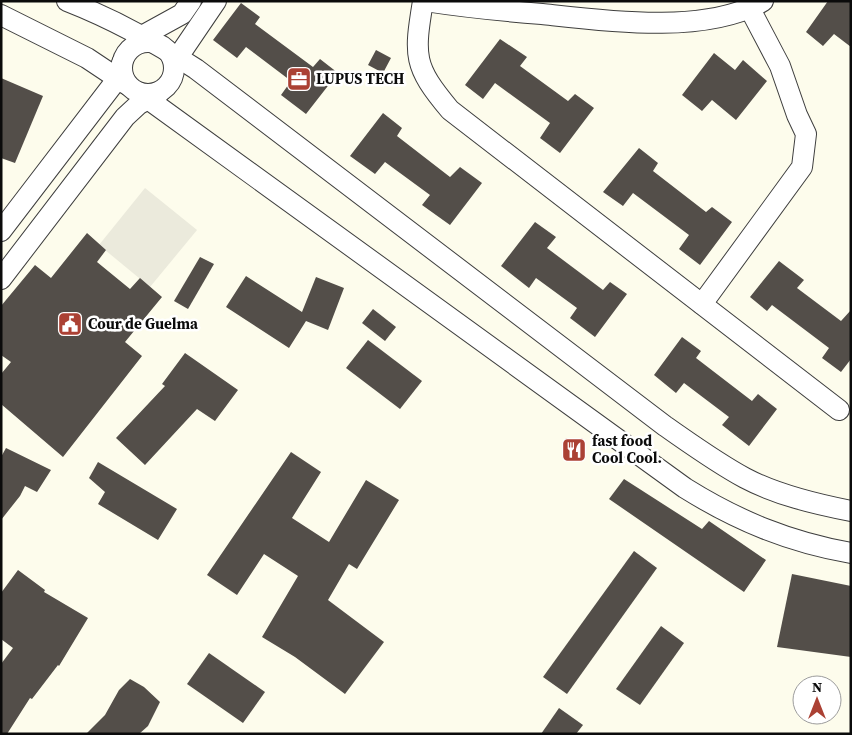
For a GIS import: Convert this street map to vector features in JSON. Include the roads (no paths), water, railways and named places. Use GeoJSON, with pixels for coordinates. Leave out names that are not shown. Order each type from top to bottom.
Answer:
{"type":"FeatureCollection","features":[{"type":"Feature","properties":{"kind":"street"},"geometry":{"type":"LineString","coordinates":[[66,1],[100,14],[136,74],[685,488],[722,511],[783,536],[820,547],[851,553]]}},
{"type":"Feature","properties":{"kind":"street"},"geometry":{"type":"LineString","coordinates":[[1,279],[125,117],[136,74],[191,1]]}},
{"type":"Feature","properties":{"kind":"street"},"geometry":{"type":"LineString","coordinates":[[1,15],[86,58],[169,84],[176,62],[216,1]]}},
{"type":"Feature","properties":{"kind":"street"},"geometry":{"type":"LineString","coordinates":[[702,304],[802,167],[806,134],[797,115],[756,5],[686,21],[646,23],[424,1],[416,42],[420,66],[430,87],[450,110],[839,410]]}},
{"type":"Feature","properties":{"kind":"street"},"geometry":{"type":"LineString","coordinates":[[1,231],[160,45],[176,62],[665,426],[720,464],[747,479],[773,490],[851,511]]}},
{"type":"Feature","properties":{"kind":"place","name":"LUPUS TECH"},"geometry":{"type":"Point","coordinates":[299,79]}},
{"type":"Feature","properties":{"kind":"place","name":"Cour de Guelma"},"geometry":{"type":"Point","coordinates":[70,324]}},
{"type":"Feature","properties":{"kind":"place","name":"fast food Cool Cool."},"geometry":{"type":"Point","coordinates":[574,450]}}]}
